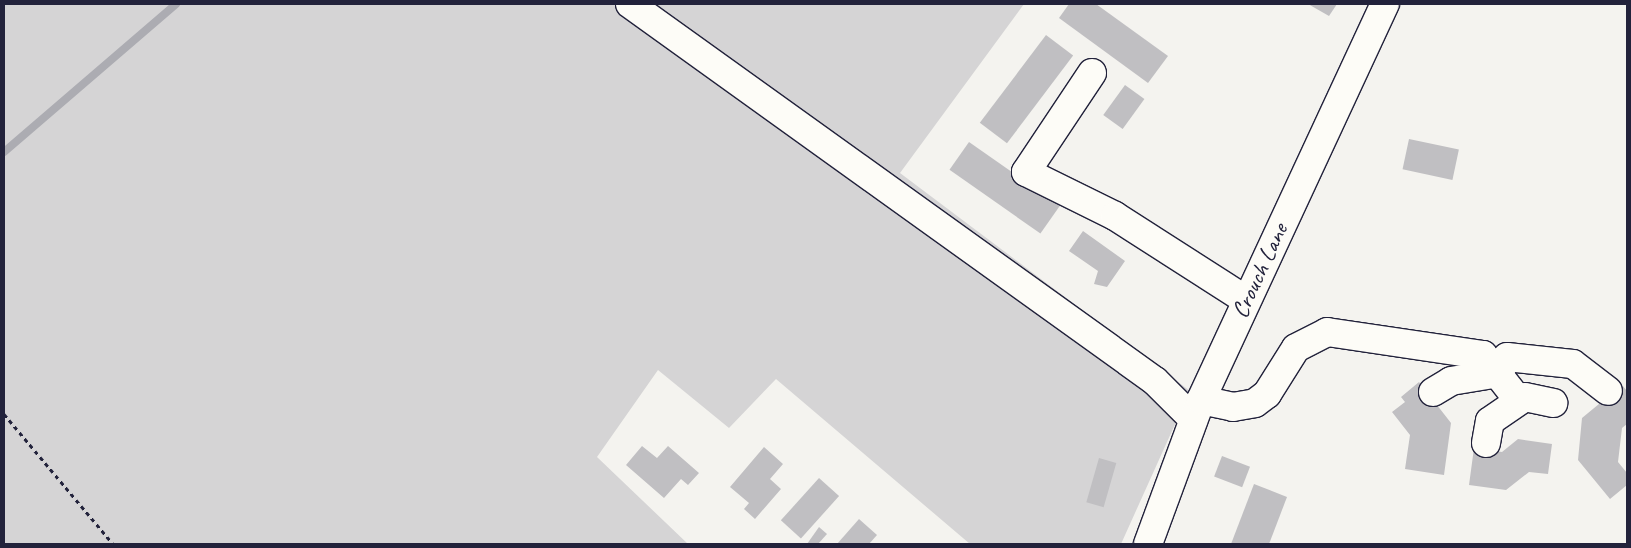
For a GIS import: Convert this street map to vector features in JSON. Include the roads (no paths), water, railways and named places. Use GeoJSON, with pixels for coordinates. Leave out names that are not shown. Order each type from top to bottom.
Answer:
{"type":"FeatureCollection","features":[{"type":"Feature","properties":{"kind":"street"},"geometry":{"type":"LineString","coordinates":[[630,4],[1197,410],[1255,403],[1267,394],[1296,348],[1327,332],[1483,355],[1499,373],[1519,401]]}},
{"type":"Feature","properties":{"kind":"street","name":"Crouch Lane"},"geometry":{"type":"LineString","coordinates":[[1148,544],[1197,410],[1246,300],[1385,4]]}},
{"type":"Feature","properties":{"kind":"street"},"geometry":{"type":"LineString","coordinates":[[1092,73],[1026,172],[1115,216],[1246,300]]}},
{"type":"Feature","properties":{"kind":"street"},"geometry":{"type":"LineString","coordinates":[[1499,373],[1507,357],[1573,364],[1608,391]]}},
{"type":"Feature","properties":{"kind":"street"},"geometry":{"type":"LineString","coordinates":[[1433,392],[1451,381],[1499,373]]}},
{"type":"Feature","properties":{"kind":"street"},"geometry":{"type":"LineString","coordinates":[[1486,443],[1490,421],[1525,397],[1553,403]]}},
{"type":"Feature","properties":{"kind":"waterway"},"geometry":{"type":"LineString","coordinates":[[4,152],[176,4]]}}]}
